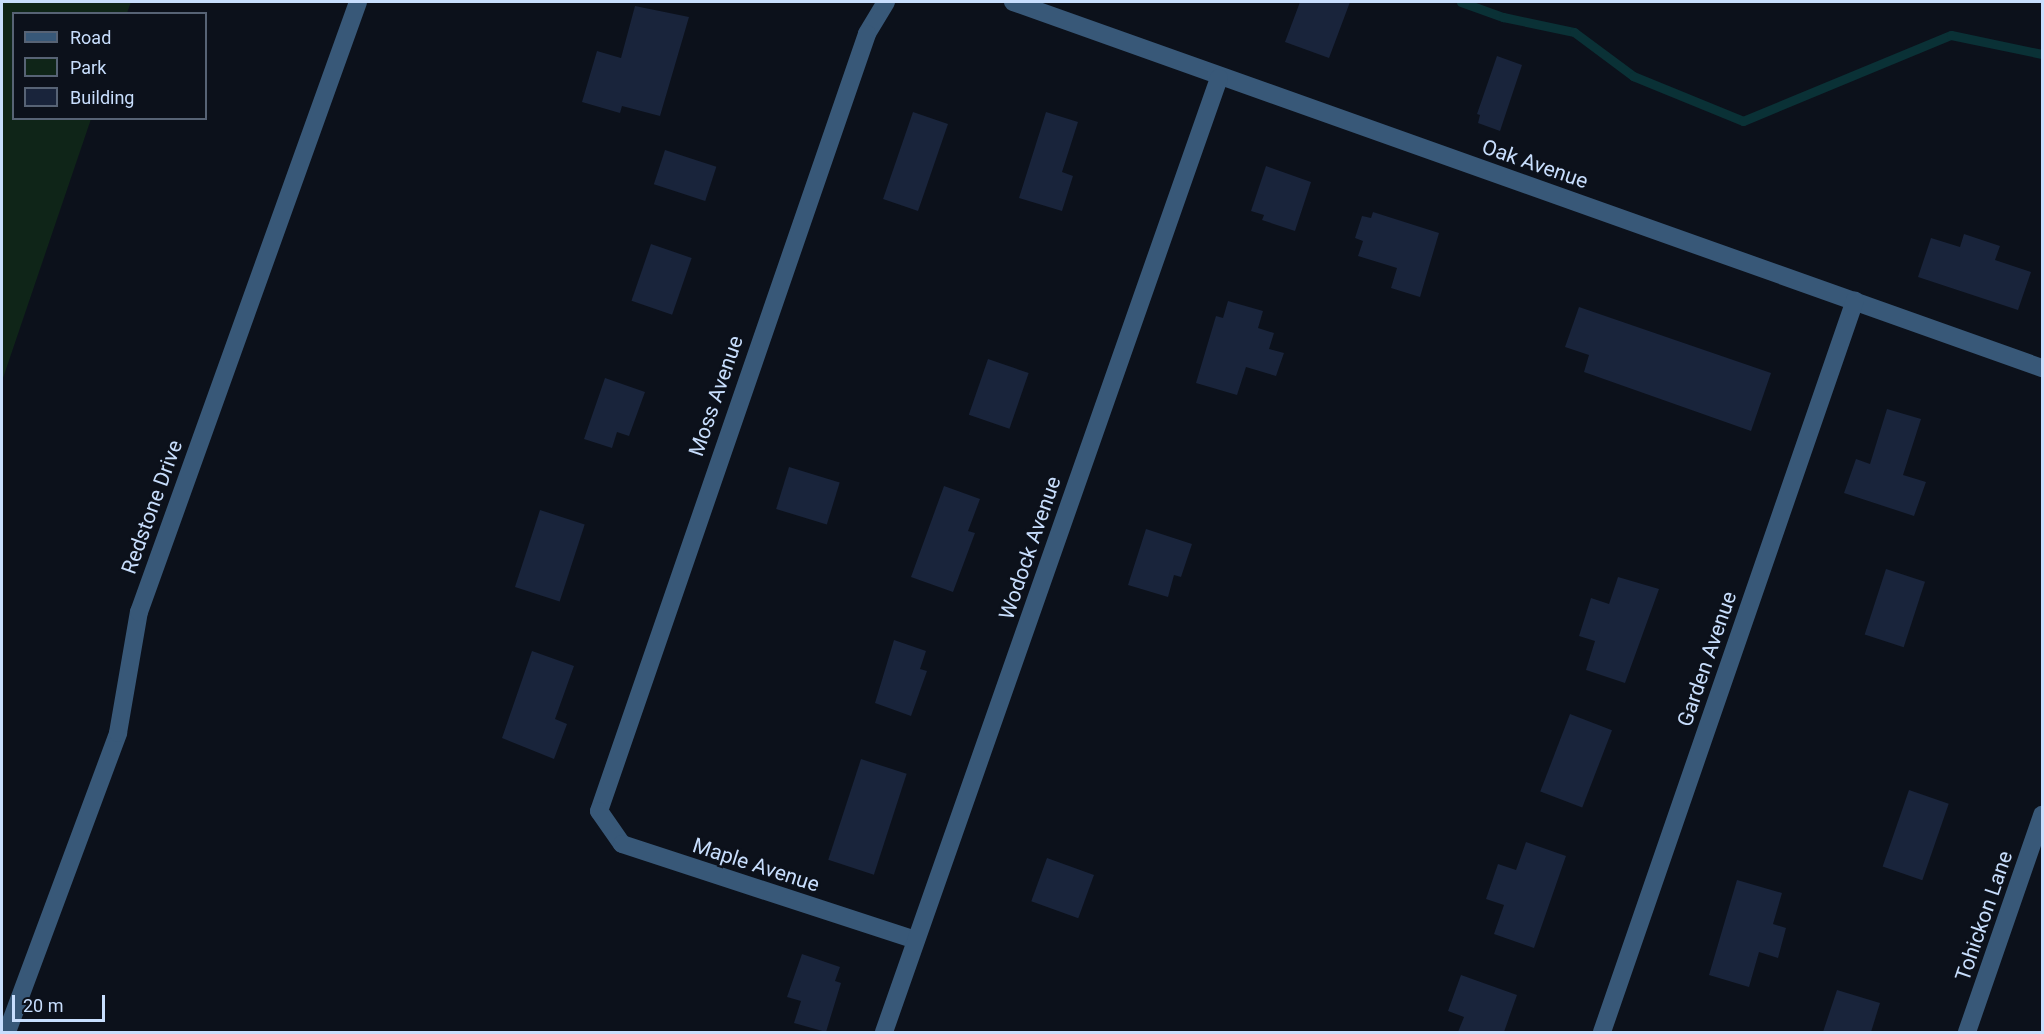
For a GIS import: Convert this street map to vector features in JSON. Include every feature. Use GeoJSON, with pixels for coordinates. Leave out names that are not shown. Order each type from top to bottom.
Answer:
{"type":"FeatureCollection","features":[{"type":"Feature","properties":{"kind":"street","name":"Redstone Drive"},"geometry":{"type":"LineString","coordinates":[[7,1032],[118,733],[139,612],[358,2]]}},
{"type":"Feature","properties":{"kind":"street","name":"Moss Avenue"},"geometry":{"type":"LineString","coordinates":[[599,811],[867,34],[886,2]]}},
{"type":"Feature","properties":{"kind":"street","name":"Oak Avenue"},"geometry":{"type":"LineString","coordinates":[[1013,2],[1219,78],[2043,368]]}},
{"type":"Feature","properties":{"kind":"street","name":"Wodock Avenue"},"geometry":{"type":"LineString","coordinates":[[884,1032],[1219,78]]}},
{"type":"Feature","properties":{"kind":"street","name":"Garden Avenue"},"geometry":{"type":"LineString","coordinates":[[1602,1032],[1855,300]]}},
{"type":"Feature","properties":{"kind":"street","name":"Maple Avenue"},"geometry":{"type":"LineString","coordinates":[[599,811],[622,844],[916,940]]}},
{"type":"Feature","properties":{"kind":"street","name":"Tohickon Lane"},"geometry":{"type":"LineString","coordinates":[[1967,1032],[2043,815]]}},
{"type":"Feature","properties":{"kind":"green space"},"geometry":{"type":"Polygon","coordinates":[[[2,2],[131,2],[127,12],[12,12],[12,120],[91,120],[2,381],[2,2]]]}},
{"type":"Feature","properties":{"kind":"building"},"geometry":{"type":"Polygon","coordinates":[[[1300,2],[1350,2],[1329,58],[1285,42],[1300,2]]]}},
{"type":"Feature","properties":{"kind":"building"},"geometry":{"type":"Polygon","coordinates":[[[635,6],[689,17],[660,116],[622,106],[620,113],[582,102],[597,51],[621,58],[635,6]]]}},
{"type":"Feature","properties":{"kind":"building"},"geometry":{"type":"Polygon","coordinates":[[[1497,56],[1522,65],[1500,131],[1478,123],[1480,115],[1477,114],[1497,56]]]}},
{"type":"Feature","properties":{"kind":"building"},"geometry":{"type":"Polygon","coordinates":[[[913,112],[948,124],[918,211],[883,199],[913,112]]]}},
{"type":"Feature","properties":{"kind":"building"},"geometry":{"type":"Polygon","coordinates":[[[1046,112],[1078,122],[1062,172],[1073,176],[1062,211],[1019,198],[1046,112]]]}},
{"type":"Feature","properties":{"kind":"building"},"geometry":{"type":"Polygon","coordinates":[[[665,150],[716,167],[705,201],[654,184],[665,150]]]}},
{"type":"Feature","properties":{"kind":"building"},"geometry":{"type":"Polygon","coordinates":[[[1266,166],[1311,182],[1295,231],[1262,220],[1264,215],[1251,211],[1266,166]]]}},
{"type":"Feature","properties":{"kind":"building"},"geometry":{"type":"Polygon","coordinates":[[[1373,212],[1439,233],[1420,297],[1391,288],[1397,268],[1358,256],[1363,241],[1355,238],[1362,216],[1371,218],[1373,212]]]}},
{"type":"Feature","properties":{"kind":"building"},"geometry":{"type":"Polygon","coordinates":[[[1964,234],[2000,246],[1995,260],[2031,272],[2018,310],[1918,277],[1931,238],[1960,247],[1964,234]]]}},
{"type":"Feature","properties":{"kind":"building"},"geometry":{"type":"Polygon","coordinates":[[[651,244],[692,258],[672,315],[631,301],[651,244]]]}},
{"type":"Feature","properties":{"kind":"building"},"geometry":{"type":"Polygon","coordinates":[[[1228,301],[1263,311],[1258,328],[1274,333],[1269,349],[1284,353],[1276,376],[1246,367],[1237,395],[1196,383],[1216,316],[1223,318],[1228,301]]]}},
{"type":"Feature","properties":{"kind":"building"},"geometry":{"type":"Polygon","coordinates":[[[1579,307],[1771,373],[1751,431],[1584,372],[1589,355],[1565,347],[1579,307]]]}},
{"type":"Feature","properties":{"kind":"building"},"geometry":{"type":"Polygon","coordinates":[[[988,359],[1029,373],[1009,429],[969,415],[988,359]]]}},
{"type":"Feature","properties":{"kind":"building"},"geometry":{"type":"Polygon","coordinates":[[[605,378],[645,392],[629,436],[617,432],[612,448],[584,439],[605,378]]]}},
{"type":"Feature","properties":{"kind":"building"},"geometry":{"type":"Polygon","coordinates":[[[1887,409],[1921,419],[1903,475],[1926,482],[1914,516],[1844,493],[1856,459],[1870,464],[1887,409]]]}},
{"type":"Feature","properties":{"kind":"building"},"geometry":{"type":"Polygon","coordinates":[[[789,467],[840,482],[827,525],[776,509],[789,467]]]}},
{"type":"Feature","properties":{"kind":"building"},"geometry":{"type":"Polygon","coordinates":[[[944,486],[980,499],[968,531],[975,533],[953,592],[911,577],[944,486]]]}},
{"type":"Feature","properties":{"kind":"building"},"geometry":{"type":"Polygon","coordinates":[[[540,510],[585,525],[560,602],[515,587],[540,510]]]}},
{"type":"Feature","properties":{"kind":"building"},"geometry":{"type":"Polygon","coordinates":[[[1146,529],[1192,544],[1181,577],[1174,575],[1168,597],[1128,585],[1146,529]]]}},
{"type":"Feature","properties":{"kind":"building"},"geometry":{"type":"Polygon","coordinates":[[[1886,569],[1925,582],[1904,647],[1865,635],[1886,569]]]}},
{"type":"Feature","properties":{"kind":"building"},"geometry":{"type":"Polygon","coordinates":[[[1618,577],[1659,589],[1625,683],[1586,670],[1595,641],[1579,636],[1591,598],[1609,604],[1618,577]]]}},
{"type":"Feature","properties":{"kind":"building"},"geometry":{"type":"Polygon","coordinates":[[[894,640],[926,651],[920,669],[927,671],[911,716],[875,703],[894,640]]]}},
{"type":"Feature","properties":{"kind":"building"},"geometry":{"type":"Polygon","coordinates":[[[532,651],[574,666],[555,719],[567,724],[554,759],[502,738],[532,651]]]}},
{"type":"Feature","properties":{"kind":"building"},"geometry":{"type":"Polygon","coordinates":[[[1570,714],[1612,730],[1582,808],[1540,791],[1570,714]]]}},
{"type":"Feature","properties":{"kind":"building"},"geometry":{"type":"Polygon","coordinates":[[[861,759],[907,774],[874,875],[828,860],[861,759]]]}},
{"type":"Feature","properties":{"kind":"building"},"geometry":{"type":"Polygon","coordinates":[[[1909,790],[1949,804],[1922,880],[1883,867],[1909,790]]]}},
{"type":"Feature","properties":{"kind":"building"},"geometry":{"type":"Polygon","coordinates":[[[1526,842],[1566,856],[1534,948],[1494,934],[1504,905],[1486,899],[1498,864],[1516,870],[1526,842]]]}},
{"type":"Feature","properties":{"kind":"building"},"geometry":{"type":"Polygon","coordinates":[[[1047,858],[1094,875],[1078,918],[1031,901],[1047,858]]]}},
{"type":"Feature","properties":{"kind":"building"},"geometry":{"type":"Polygon","coordinates":[[[1737,880],[1782,893],[1773,924],[1786,928],[1778,958],[1759,952],[1749,987],[1709,975],[1737,880]]]}},
{"type":"Feature","properties":{"kind":"building"},"geometry":{"type":"Polygon","coordinates":[[[802,954],[840,967],[835,981],[841,983],[826,1032],[794,1023],[801,1001],[787,997],[802,954]]]}},
{"type":"Feature","properties":{"kind":"building"},"geometry":{"type":"Polygon","coordinates":[[[1461,975],[1517,995],[1504,1032],[1458,1032],[1464,1017],[1448,1011],[1461,975]]]}},
{"type":"Feature","properties":{"kind":"building"},"geometry":{"type":"Polygon","coordinates":[[[1837,990],[1880,1003],[1871,1032],[1823,1032],[1837,990]]]}},
{"type":"Feature","properties":{"kind":"waterway"},"geometry":{"type":"LineString","coordinates":[[1461,2],[1503,17],[1574,32],[1633,76],[1743,121],[1951,35],[2042,54]]}}]}
